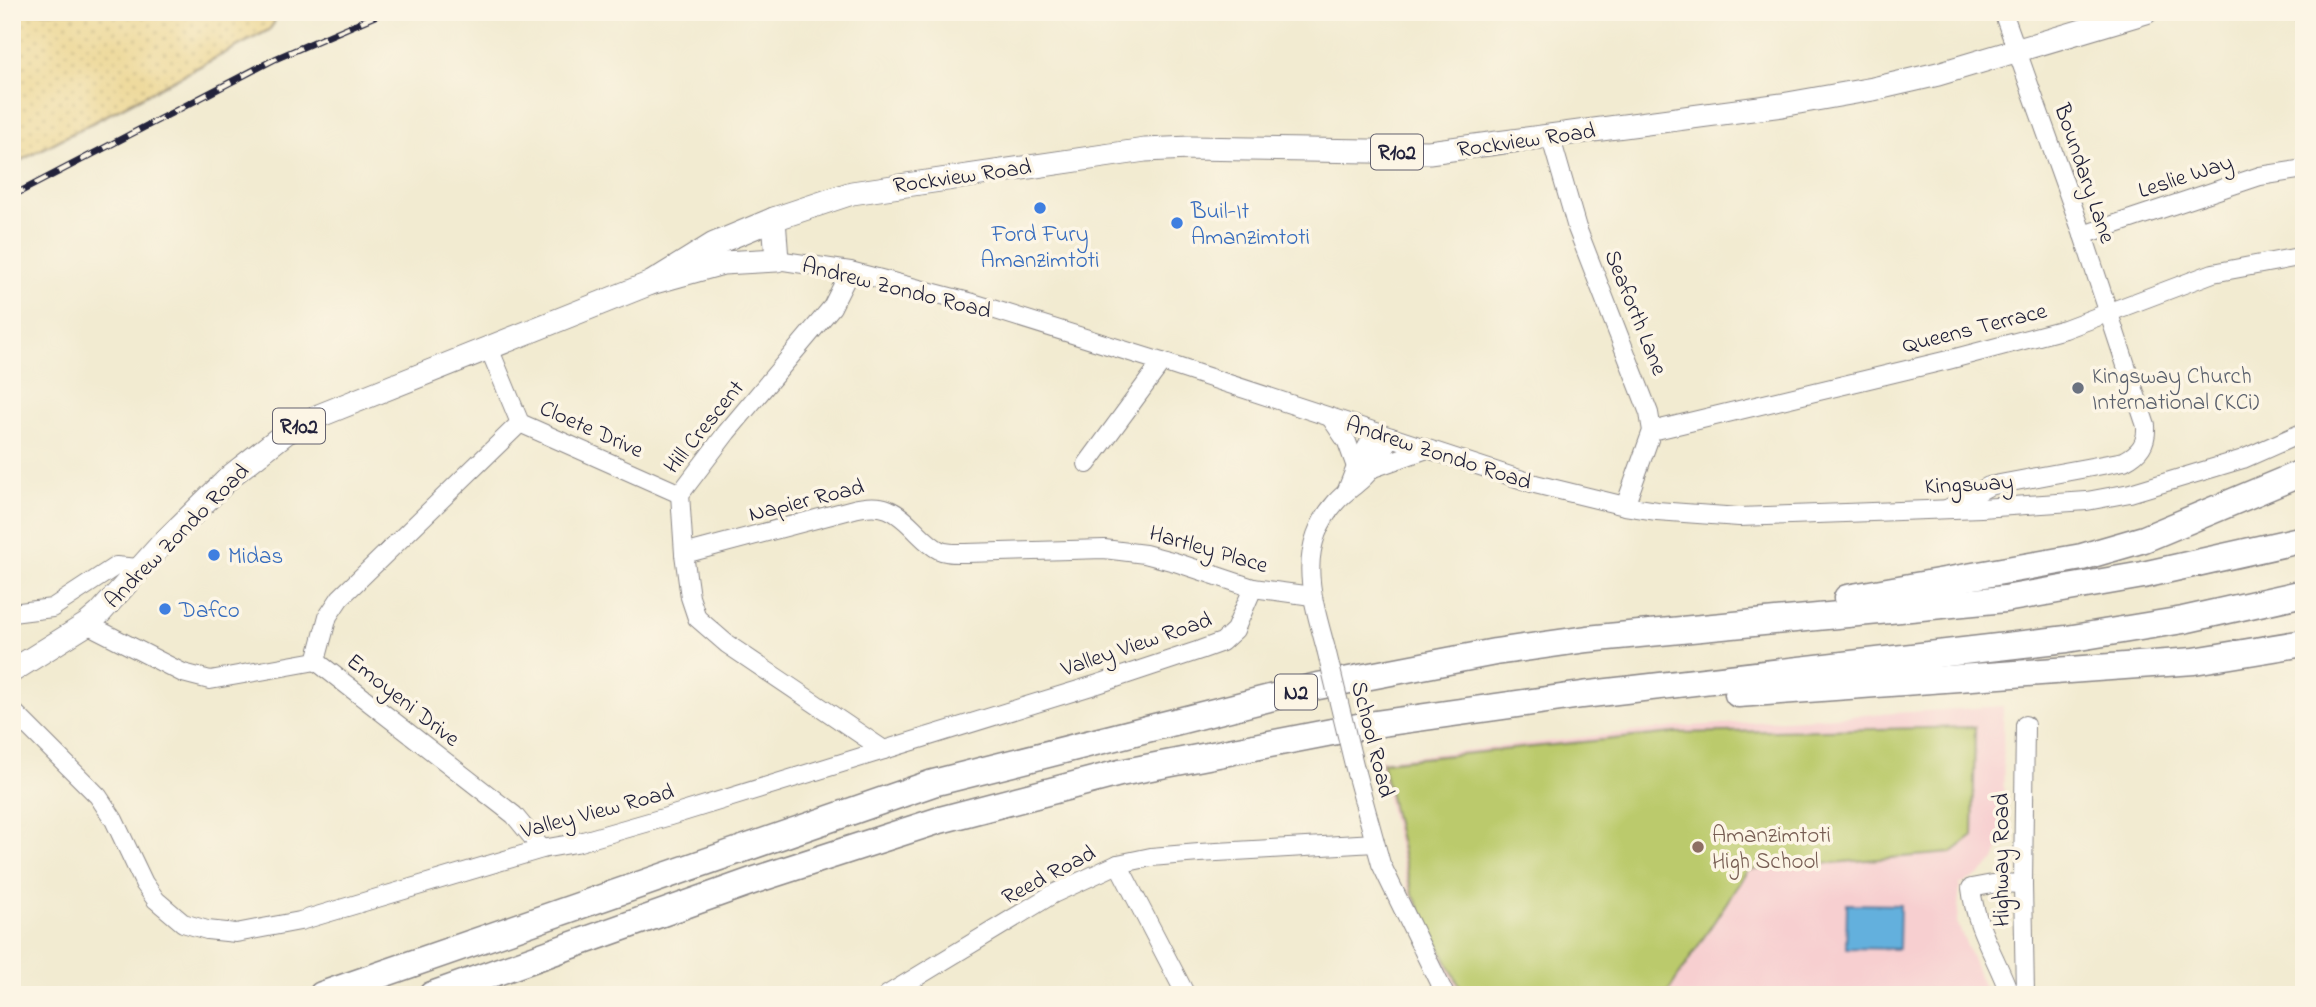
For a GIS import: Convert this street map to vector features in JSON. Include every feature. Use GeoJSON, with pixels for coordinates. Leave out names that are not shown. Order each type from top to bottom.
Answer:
{"type":"FeatureCollection","features":[{"type":"Feature","properties":{"kind":"highway"},"geometry":{"type":"LineString","coordinates":[[1803,617],[1827,604],[1845,599],[2082,557],[2118,547],[2144,539],[2304,472]]}},
{"type":"Feature","properties":{"kind":"highway","name":"N2"},"geometry":{"type":"LineString","coordinates":[[322,995],[933,783],[1312,687],[1494,652],[1587,639],[2006,599],[2143,575],[2304,539]]}},
{"type":"Feature","properties":{"kind":"highway","name":"N2"},"geometry":{"type":"LineString","coordinates":[[432,995],[755,880],[940,820],[1107,776],[1368,725],[1582,695],[2067,639],[2183,620],[2304,593]]}},
{"type":"Feature","properties":{"kind":"highway"},"geometry":{"type":"LineString","coordinates":[[1582,695],[1597,701],[1618,702],[2039,673],[2194,661],[2304,643]]}},
{"type":"Feature","properties":{"kind":"main road","name":"Rockview Road"},"geometry":{"type":"LineString","coordinates":[[651,283],[714,244],[774,219],[869,189],[1127,152],[1190,148],[1429,152],[1782,105],[1873,89],[2017,52],[2146,12]]}},
{"type":"Feature","properties":{"kind":"main road"},"geometry":{"type":"LineString","coordinates":[[774,219],[777,260]]}},
{"type":"Feature","properties":{"kind":"main road","name":"Andrew Zondo Road"},"geometry":{"type":"LineString","coordinates":[[12,671],[87,624],[232,475],[287,432],[321,415],[651,283],[723,263],[777,260]]}},
{"type":"Feature","properties":{"kind":"street","name":"Boundary Lane"},"geometry":{"type":"LineString","coordinates":[[1946,509],[1989,486],[2124,461],[2142,448],[2146,438],[2146,426],[2083,235],[2003,12]]}},
{"type":"Feature","properties":{"kind":"street","name":"Seaforth Lane"},"geometry":{"type":"LineString","coordinates":[[1550,135],[1577,228],[1636,375],[1652,431]]}},
{"type":"Feature","properties":{"kind":"street","name":"Leslie Way"},"geometry":{"type":"LineString","coordinates":[[2083,235],[2260,176],[2304,169]]}},
{"type":"Feature","properties":{"kind":"street","name":"Queens Terrace"},"geometry":{"type":"LineString","coordinates":[[1652,431],[2065,329],[2213,273],[2304,256]]}},
{"type":"Feature","properties":{"kind":"street","name":"Andrew Zondo Road"},"geometry":{"type":"LineString","coordinates":[[777,260],[850,271],[973,303],[1535,484],[1625,506]]}},
{"type":"Feature","properties":{"kind":"street","name":"Hill Crescent"},"geometry":{"type":"LineString","coordinates":[[850,271],[832,307],[727,432],[680,494],[684,554],[690,597],[702,625],[884,750]]}},
{"type":"Feature","properties":{"kind":"street","name":"Cloete Drive"},"geometry":{"type":"LineString","coordinates":[[489,348],[520,423],[680,494]]}},
{"type":"Feature","properties":{"kind":"street"},"geometry":{"type":"LineString","coordinates":[[1087,464],[1162,362]]}},
{"type":"Feature","properties":{"kind":"street"},"geometry":{"type":"LineString","coordinates":[[1330,417],[1365,467],[1427,449]]}},
{"type":"Feature","properties":{"kind":"street","name":"Emoyeni Drive"},"geometry":{"type":"LineString","coordinates":[[520,423],[340,598],[328,616],[316,661],[514,815],[542,849]]}},
{"type":"Feature","properties":{"kind":"street"},"geometry":{"type":"LineString","coordinates":[[1625,506],[1652,431]]}},
{"type":"Feature","properties":{"kind":"street","name":"Kingsway"},"geometry":{"type":"LineString","coordinates":[[1625,506],[1739,517],[1946,509],[2087,500],[2130,493],[2243,459],[2304,432]]}},
{"type":"Feature","properties":{"kind":"street","name":"School Road"},"geometry":{"type":"LineString","coordinates":[[1383,435],[1365,467],[1331,509],[1316,534],[1310,562],[1312,596],[1381,864],[1445,995]]}},
{"type":"Feature","properties":{"kind":"street","name":"Napier Road"},"geometry":{"type":"LineString","coordinates":[[684,554],[875,505],[902,516],[936,549],[966,553]]}},
{"type":"Feature","properties":{"kind":"street","name":"Hartley Place"},"geometry":{"type":"LineString","coordinates":[[966,553],[1104,549],[1124,551],[1175,562],[1253,588],[1312,596]]}},
{"type":"Feature","properties":{"kind":"street"},"geometry":{"type":"LineString","coordinates":[[12,613],[52,608],[116,566],[139,568]]}},
{"type":"Feature","properties":{"kind":"street","name":"Valley View Road"},"geometry":{"type":"LineString","coordinates":[[12,710],[98,796],[114,820],[144,883],[156,900],[183,923],[207,930],[236,933],[300,921],[542,849],[603,835],[1098,684],[1222,642],[1235,630],[1253,588]]}},
{"type":"Feature","properties":{"kind":"street"},"geometry":{"type":"LineString","coordinates":[[87,624],[183,673],[210,680],[316,661]]}},
{"type":"Feature","properties":{"kind":"street","name":"Highway Road"},"geometry":{"type":"LineString","coordinates":[[2025,725],[2025,995]]}},
{"type":"Feature","properties":{"kind":"street","name":"Reed Road"},"geometry":{"type":"LineString","coordinates":[[887,995],[1053,894],[1118,864],[1151,857],[1199,853],[1375,843]]}},
{"type":"Feature","properties":{"kind":"street"},"geometry":{"type":"LineString","coordinates":[[1118,864],[1186,995]]}},
{"type":"Feature","properties":{"kind":"street","name":"Highway Road"},"geometry":{"type":"LineString","coordinates":[[2010,995],[2002,972],[1978,924],[1971,888],[1998,883],[2023,884]]}},
{"type":"Feature","properties":{"kind":"shaded area","name":"Amanzimtoti High School"},"geometry":{"type":"Polygon","coordinates":[[[2003,706],[2004,833],[1994,861],[1978,876],[1960,884],[1957,922],[1987,995],[1457,995],[1409,894],[1378,760],[1677,727],[2003,706]]]}},
{"type":"Feature","properties":{"kind":"sand"},"geometry":{"type":"Polygon","coordinates":[[[20,12],[272,12],[275,15],[269,30],[12,165],[12,17],[20,12]]]}},
{"type":"Feature","properties":{"kind":"green space","name":"Amanzimtoti High School"},"geometry":{"type":"Polygon","coordinates":[[[1975,727],[1973,836],[1951,853],[1748,870],[1666,995],[1464,995],[1412,893],[1382,762],[1674,733],[1975,727]]]}},
{"type":"Feature","properties":{"kind":"water"},"geometry":{"type":"Polygon","coordinates":[[[1847,904],[1900,905],[1899,949],[1846,948],[1847,904]]]}},
{"type":"Feature","properties":{"kind":"railway"},"geometry":{"type":"LineString","coordinates":[[12,196],[275,59],[384,12]]}},
{"type":"Feature","properties":{"kind":"place","name":"Ford Fury Amanzimtoti"},"geometry":{"type":"Point","coordinates":[1040,208]}},
{"type":"Feature","properties":{"kind":"place","name":"Buil-It Amanzimtoti"},"geometry":{"type":"Point","coordinates":[1177,223]}},
{"type":"Feature","properties":{"kind":"place","name":"Kingsway Church International (KCi)"},"geometry":{"type":"Point","coordinates":[2078,388]}},
{"type":"Feature","properties":{"kind":"place","name":"Midas"},"geometry":{"type":"Point","coordinates":[214,555]}},
{"type":"Feature","properties":{"kind":"place","name":"Dafco"},"geometry":{"type":"Point","coordinates":[165,609]}},
{"type":"Feature","properties":{"kind":"place","name":"Amanzimtoti High School"},"geometry":{"type":"Point","coordinates":[1698,847]}}]}
